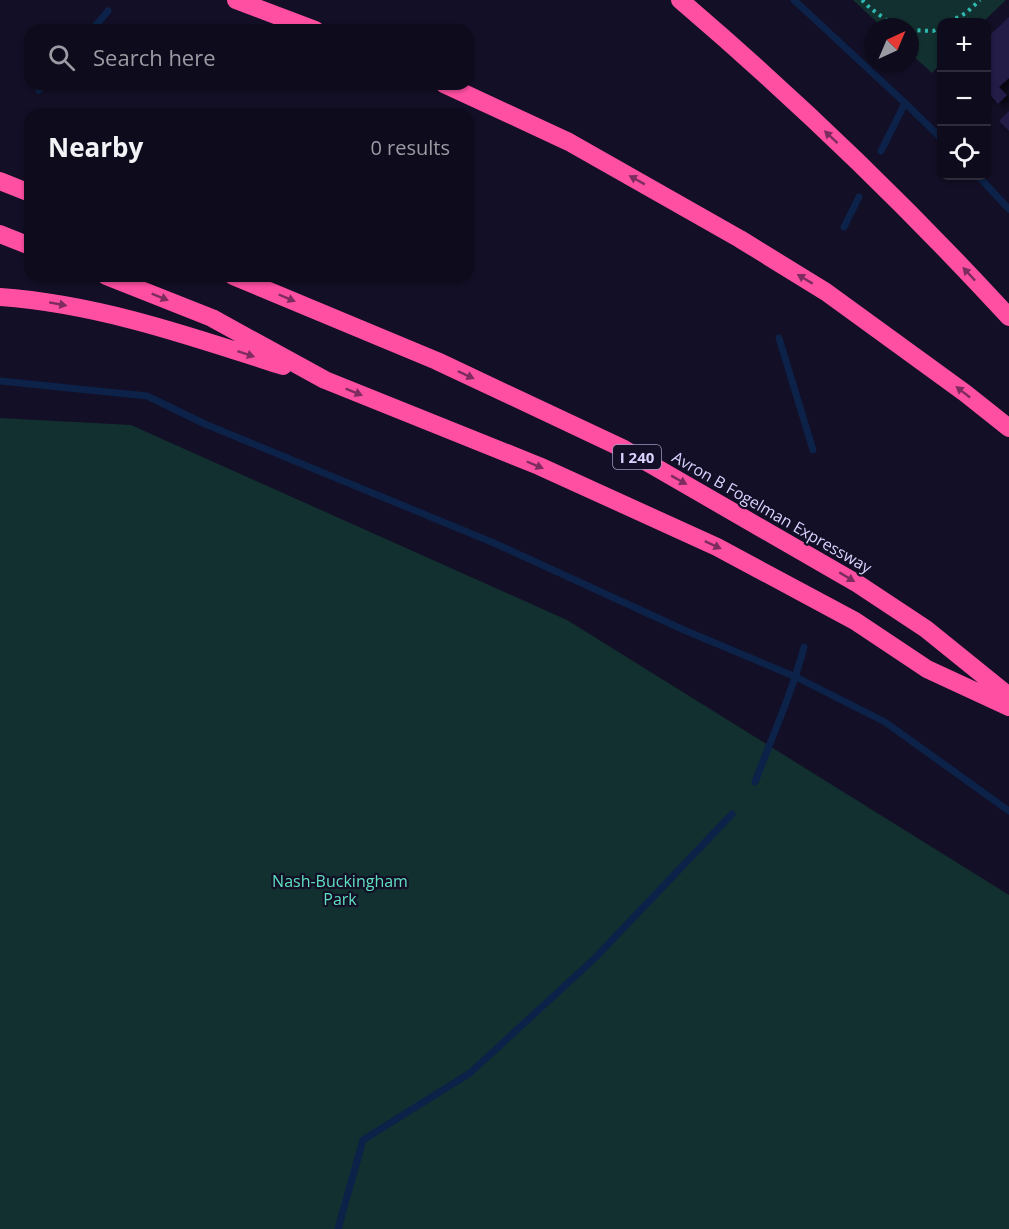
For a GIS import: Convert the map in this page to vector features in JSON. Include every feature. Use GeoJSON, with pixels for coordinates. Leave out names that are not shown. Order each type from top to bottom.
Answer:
{"type":"FeatureCollection","features":[{"type":"Feature","properties":{"kind":"highway"},"geometry":{"type":"LineString","coordinates":[[237,0],[299,24]]}},
{"type":"Feature","properties":{"kind":"highway"},"geometry":{"type":"LineString","coordinates":[[680,0],[762,72],[858,162],[952,256],[1009,318]]}},
{"type":"Feature","properties":{"kind":"highway"},"geometry":{"type":"LineString","coordinates":[[457,90],[569,142],[740,239],[826,292],[965,393],[1009,428]]}},
{"type":"Feature","properties":{"kind":"highway"},"geometry":{"type":"LineString","coordinates":[[0,181],[24,191]]}},
{"type":"Feature","properties":{"kind":"highway"},"geometry":{"type":"LineString","coordinates":[[0,234],[24,244]]}},
{"type":"Feature","properties":{"kind":"highway"},"geometry":{"type":"LineString","coordinates":[[121,282],[212,318],[325,380]]}},
{"type":"Feature","properties":{"kind":"highway","name":"Avron B Fogelman Expressway"},"geometry":{"type":"LineString","coordinates":[[247,282],[437,361],[624,449],[858,584],[926,628],[1009,696]]}},
{"type":"Feature","properties":{"kind":"highway"},"geometry":{"type":"LineString","coordinates":[[0,297],[29,299],[92,310],[147,324],[325,380],[539,466],[717,547],[855,621],[927,669],[1009,707]]}},
{"type":"Feature","properties":{"kind":"path"},"geometry":{"type":"LineString","coordinates":[[862,0],[884,18]]}},
{"type":"Feature","properties":{"kind":"path"},"geometry":{"type":"LineString","coordinates":[[957,18],[980,0]]}},
{"type":"Feature","properties":{"kind":"path"},"geometry":{"type":"LineString","coordinates":[[919,30],[937,29]]}},
{"type":"Feature","properties":{"kind":"green space"},"geometry":{"type":"Polygon","coordinates":[[[853,0],[1006,0],[987,18],[937,18],[937,67],[932,73],[919,61],[919,18],[872,18],[853,0]]]}},
{"type":"Feature","properties":{"kind":"green space","name":"Nash-Buckingham Park"},"geometry":{"type":"Polygon","coordinates":[[[0,418],[131,425],[567,620],[1009,895],[1009,1229],[0,1229],[0,418]]]}},
{"type":"Feature","properties":{"kind":"building"},"geometry":{"type":"Polygon","coordinates":[[[1009,17],[1009,78],[999,87],[1007,95],[998,104],[991,96],[991,34],[1009,17]]]}},
{"type":"Feature","properties":{"kind":"building"},"geometry":{"type":"Polygon","coordinates":[[[1009,111],[1009,131],[999,121],[1009,111]]]}},
{"type":"Feature","properties":{"kind":"waterway"},"geometry":{"type":"LineString","coordinates":[[794,0],[905,103]]}},
{"type":"Feature","properties":{"kind":"waterway"},"geometry":{"type":"LineString","coordinates":[[97,24],[108,11]]}},
{"type":"Feature","properties":{"kind":"waterway"},"geometry":{"type":"LineString","coordinates":[[881,151],[905,103],[937,134]]}},
{"type":"Feature","properties":{"kind":"waterway"},"geometry":{"type":"LineString","coordinates":[[982,180],[1009,209]]}},
{"type":"Feature","properties":{"kind":"waterway"},"geometry":{"type":"LineString","coordinates":[[844,227],[859,197]]}},
{"type":"Feature","properties":{"kind":"waterway"},"geometry":{"type":"LineString","coordinates":[[779,338],[813,450]]}},
{"type":"Feature","properties":{"kind":"waterway"},"geometry":{"type":"LineString","coordinates":[[0,381],[147,396],[205,424],[494,543],[684,630],[796,677],[885,722],[1009,811]]}},
{"type":"Feature","properties":{"kind":"waterway"},"geometry":{"type":"LineString","coordinates":[[755,782],[788,698],[804,647]]}},
{"type":"Feature","properties":{"kind":"waterway"},"geometry":{"type":"LineString","coordinates":[[338,1229],[363,1140],[470,1073],[595,958],[732,814]]}}]}
